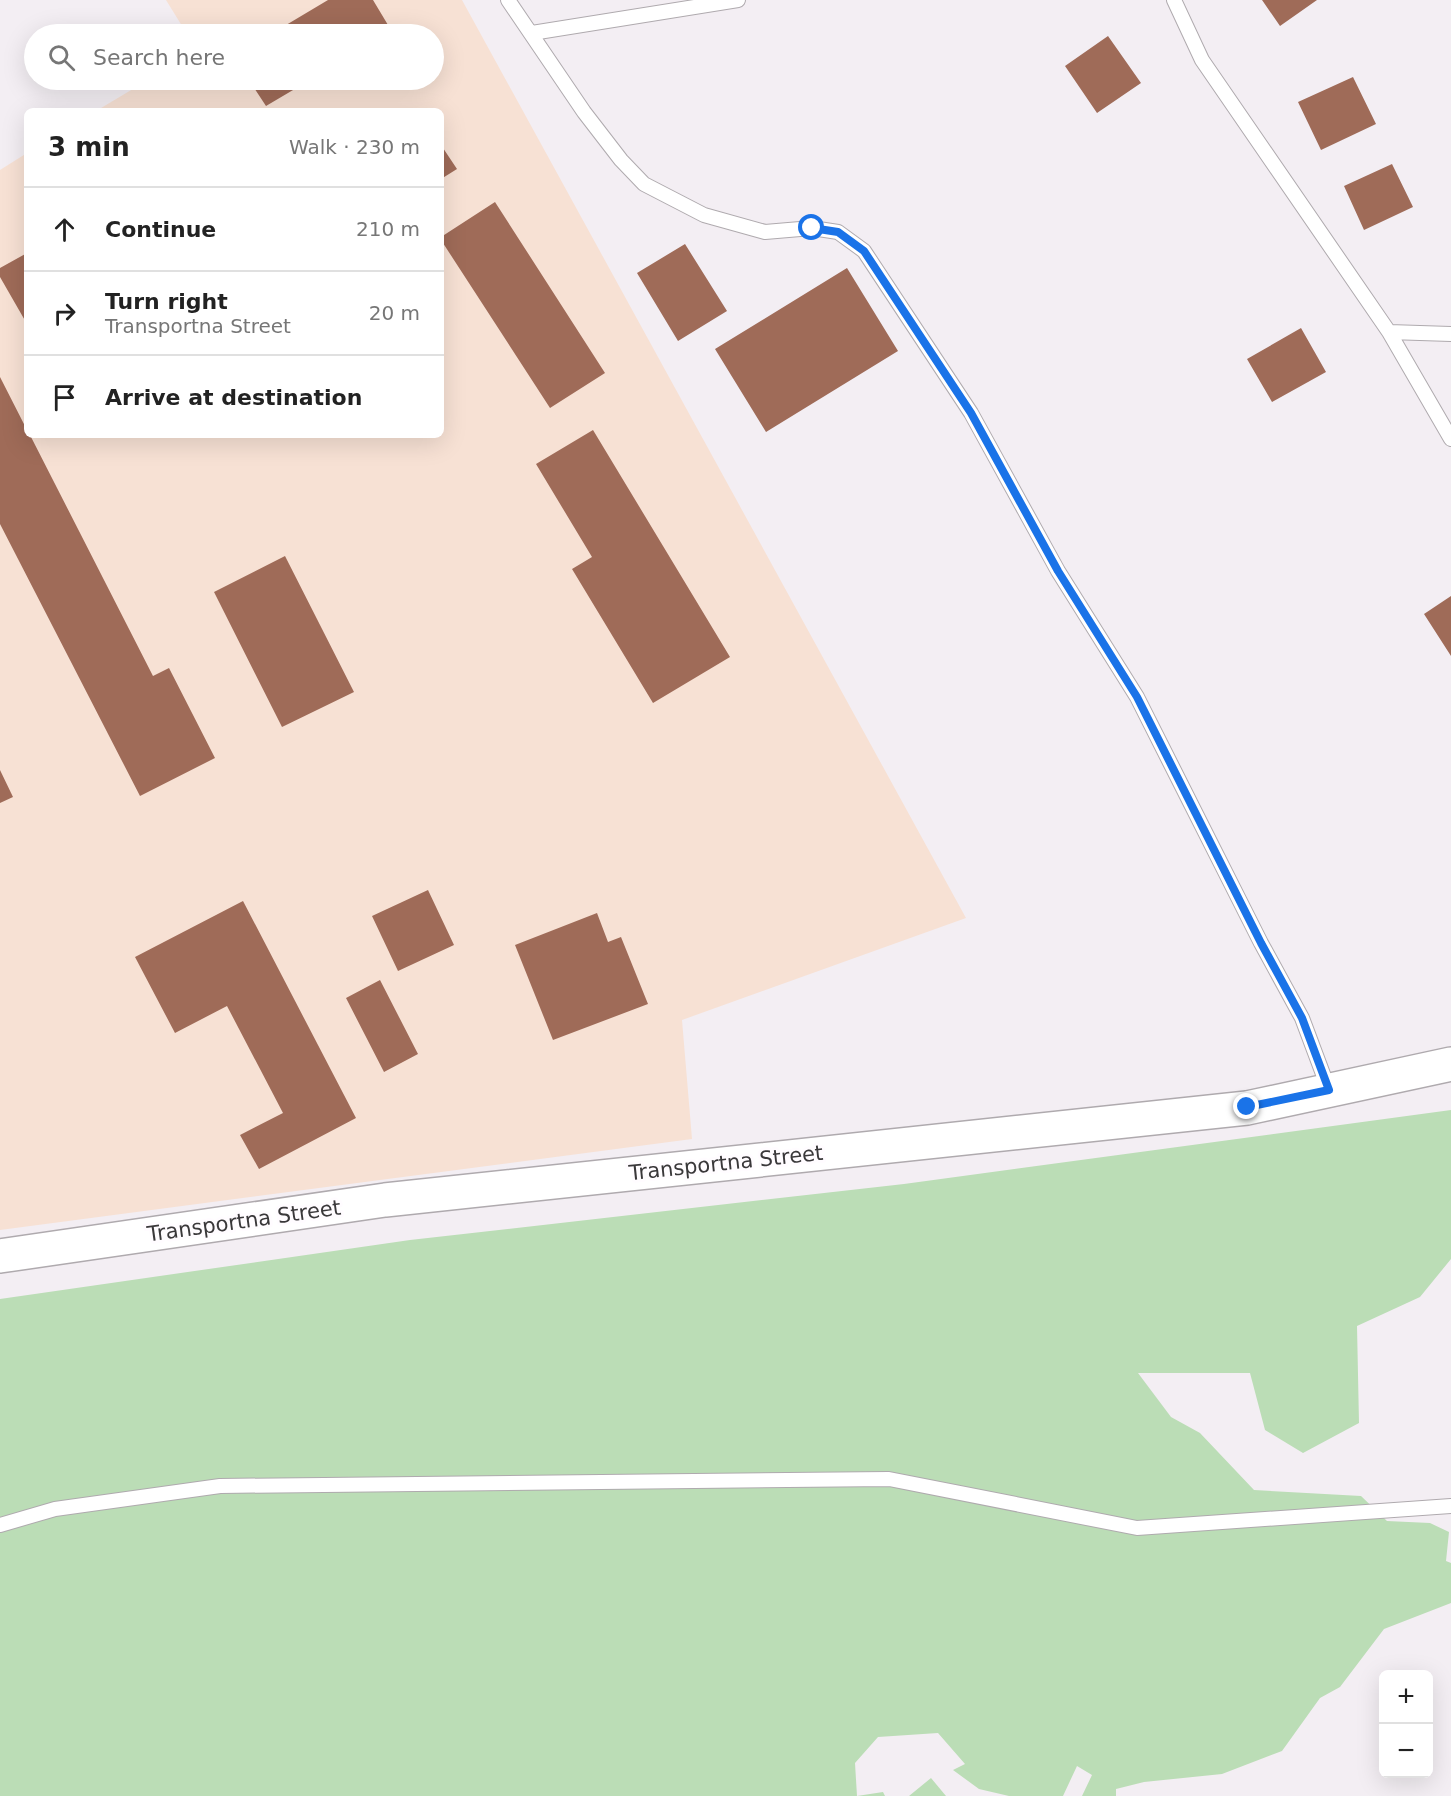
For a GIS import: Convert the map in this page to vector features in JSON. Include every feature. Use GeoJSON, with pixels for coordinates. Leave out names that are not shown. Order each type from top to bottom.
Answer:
{"type":"FeatureCollection","features":[{"type":"Feature","properties":{"kind":"street","name":"Transportna Street"},"geometry":{"type":"LineString","coordinates":[[0,1256],[385,1200],[1247,1107],[1451,1064]]}},
{"type":"Feature","properties":{"kind":"lane"},"geometry":{"type":"LineString","coordinates":[[508,0],[584,112],[621,160],[645,184],[704,215],[765,232],[812,228],[838,232],[864,251],[971,413],[1058,571],[1137,697],[1261,943],[1302,1018],[1329,1090]]}},
{"type":"Feature","properties":{"kind":"lane"},"geometry":{"type":"LineString","coordinates":[[532,33],[738,0]]}},
{"type":"Feature","properties":{"kind":"lane"},"geometry":{"type":"LineString","coordinates":[[1174,0],[1202,60],[1389,332],[1451,439]]}},
{"type":"Feature","properties":{"kind":"lane"},"geometry":{"type":"LineString","coordinates":[[1389,332],[1451,334]]}},
{"type":"Feature","properties":{"kind":"lane"},"geometry":{"type":"LineString","coordinates":[[0,1525],[55,1509],[220,1486],[890,1479],[1137,1528],[1451,1506]]}},
{"type":"Feature","properties":{"kind":"shaded area"},"geometry":{"type":"Polygon","coordinates":[[[166,0],[462,0],[966,918],[682,1020],[692,1139],[0,1230],[0,170],[24,155],[24,438],[444,438],[444,108],[101,108],[131,90],[444,90],[444,24],[181,24],[166,0]]]}},
{"type":"Feature","properties":{"kind":"green space"},"geometry":{"type":"Polygon","coordinates":[[[1451,1110],[1451,1259],[1420,1297],[1357,1326],[1359,1423],[1303,1453],[1265,1430],[1250,1373],[1138,1373],[1171,1417],[1200,1433],[1254,1490],[1361,1496],[1387,1521],[1430,1523],[1449,1532],[1446,1561],[1451,1563],[1451,1603],[1384,1629],[1340,1687],[1320,1698],[1282,1751],[1222,1774],[1144,1782],[1116,1789],[1116,1796],[1082,1796],[1092,1775],[1077,1766],[1063,1796],[1009,1796],[979,1789],[953,1770],[965,1764],[938,1733],[878,1737],[855,1763],[857,1796],[0,1796],[0,1299],[410,1240],[904,1184],[1451,1110]]]}},
{"type":"Feature","properties":{"kind":"green space"},"geometry":{"type":"Polygon","coordinates":[[[931,1778],[946,1796],[909,1796],[931,1778]]]}},
{"type":"Feature","properties":{"kind":"green space"},"geometry":{"type":"Polygon","coordinates":[[[883,1792],[885,1796],[857,1796],[883,1792]]]}},
{"type":"Feature","properties":{"kind":"building"},"geometry":{"type":"Polygon","coordinates":[[[328,0],[373,0],[387,24],[288,24],[328,0]]]}},
{"type":"Feature","properties":{"kind":"building"},"geometry":{"type":"Polygon","coordinates":[[[1262,0],[1317,0],[1280,26],[1262,0]]]}},
{"type":"Feature","properties":{"kind":"building"},"geometry":{"type":"Polygon","coordinates":[[[1108,36],[1141,83],[1097,113],[1065,66],[1108,36]]]}},
{"type":"Feature","properties":{"kind":"building"},"geometry":{"type":"Polygon","coordinates":[[[1353,77],[1376,124],[1321,150],[1298,102],[1353,77]]]}},
{"type":"Feature","properties":{"kind":"building"},"geometry":{"type":"Polygon","coordinates":[[[256,90],[293,90],[266,106],[256,90]]]}},
{"type":"Feature","properties":{"kind":"building"},"geometry":{"type":"Polygon","coordinates":[[[444,150],[457,169],[444,177],[444,150]]]}},
{"type":"Feature","properties":{"kind":"building"},"geometry":{"type":"Polygon","coordinates":[[[1392,164],[1413,207],[1364,230],[1344,186],[1392,164]]]}},
{"type":"Feature","properties":{"kind":"building"},"geometry":{"type":"Polygon","coordinates":[[[495,202],[605,373],[550,408],[444,245],[444,235],[495,202]]]}},
{"type":"Feature","properties":{"kind":"building"},"geometry":{"type":"Polygon","coordinates":[[[685,244],[727,311],[678,341],[637,273],[685,244]]]}},
{"type":"Feature","properties":{"kind":"building"},"geometry":{"type":"Polygon","coordinates":[[[24,255],[24,319],[0,277],[0,268],[24,255]]]}},
{"type":"Feature","properties":{"kind":"building"},"geometry":{"type":"Polygon","coordinates":[[[847,268],[898,351],[766,432],[715,349],[847,268]]]}},
{"type":"Feature","properties":{"kind":"building"},"geometry":{"type":"Polygon","coordinates":[[[1301,328],[1326,372],[1272,402],[1247,359],[1301,328]]]}},
{"type":"Feature","properties":{"kind":"building"},"geometry":{"type":"Polygon","coordinates":[[[0,377],[24,424],[24,438],[32,438],[153,676],[169,668],[215,758],[140,796],[0,524],[0,377]]]}},
{"type":"Feature","properties":{"kind":"building"},"geometry":{"type":"Polygon","coordinates":[[[593,430],[730,657],[653,703],[572,569],[592,557],[536,464],[593,430]]]}},
{"type":"Feature","properties":{"kind":"building"},"geometry":{"type":"Polygon","coordinates":[[[285,556],[354,692],[282,727],[214,592],[285,556]]]}},
{"type":"Feature","properties":{"kind":"building"},"geometry":{"type":"Polygon","coordinates":[[[1451,596],[1451,656],[1424,614],[1451,596]]]}},
{"type":"Feature","properties":{"kind":"building"},"geometry":{"type":"Polygon","coordinates":[[[0,770],[13,797],[0,803],[0,770]]]}},
{"type":"Feature","properties":{"kind":"building"},"geometry":{"type":"Polygon","coordinates":[[[428,890],[454,945],[398,971],[372,916],[428,890]]]}},
{"type":"Feature","properties":{"kind":"building"},"geometry":{"type":"Polygon","coordinates":[[[243,901],[356,1118],[259,1169],[240,1135],[283,1113],[227,1006],[175,1033],[135,957],[243,901]]]}},
{"type":"Feature","properties":{"kind":"building"},"geometry":{"type":"Polygon","coordinates":[[[597,913],[608,942],[621,937],[648,1004],[553,1040],[515,945],[597,913]]]}},
{"type":"Feature","properties":{"kind":"building"},"geometry":{"type":"Polygon","coordinates":[[[380,980],[418,1054],[384,1072],[346,998],[380,980]]]}},
{"type":"Feature","properties":{"kind":"route"},"geometry":{"type":"LineString","coordinates":[[812,228],[838,232],[864,251],[971,413],[1058,571],[1137,697],[1261,943],[1302,1018],[1329,1090],[1247,1107]]}}]}
